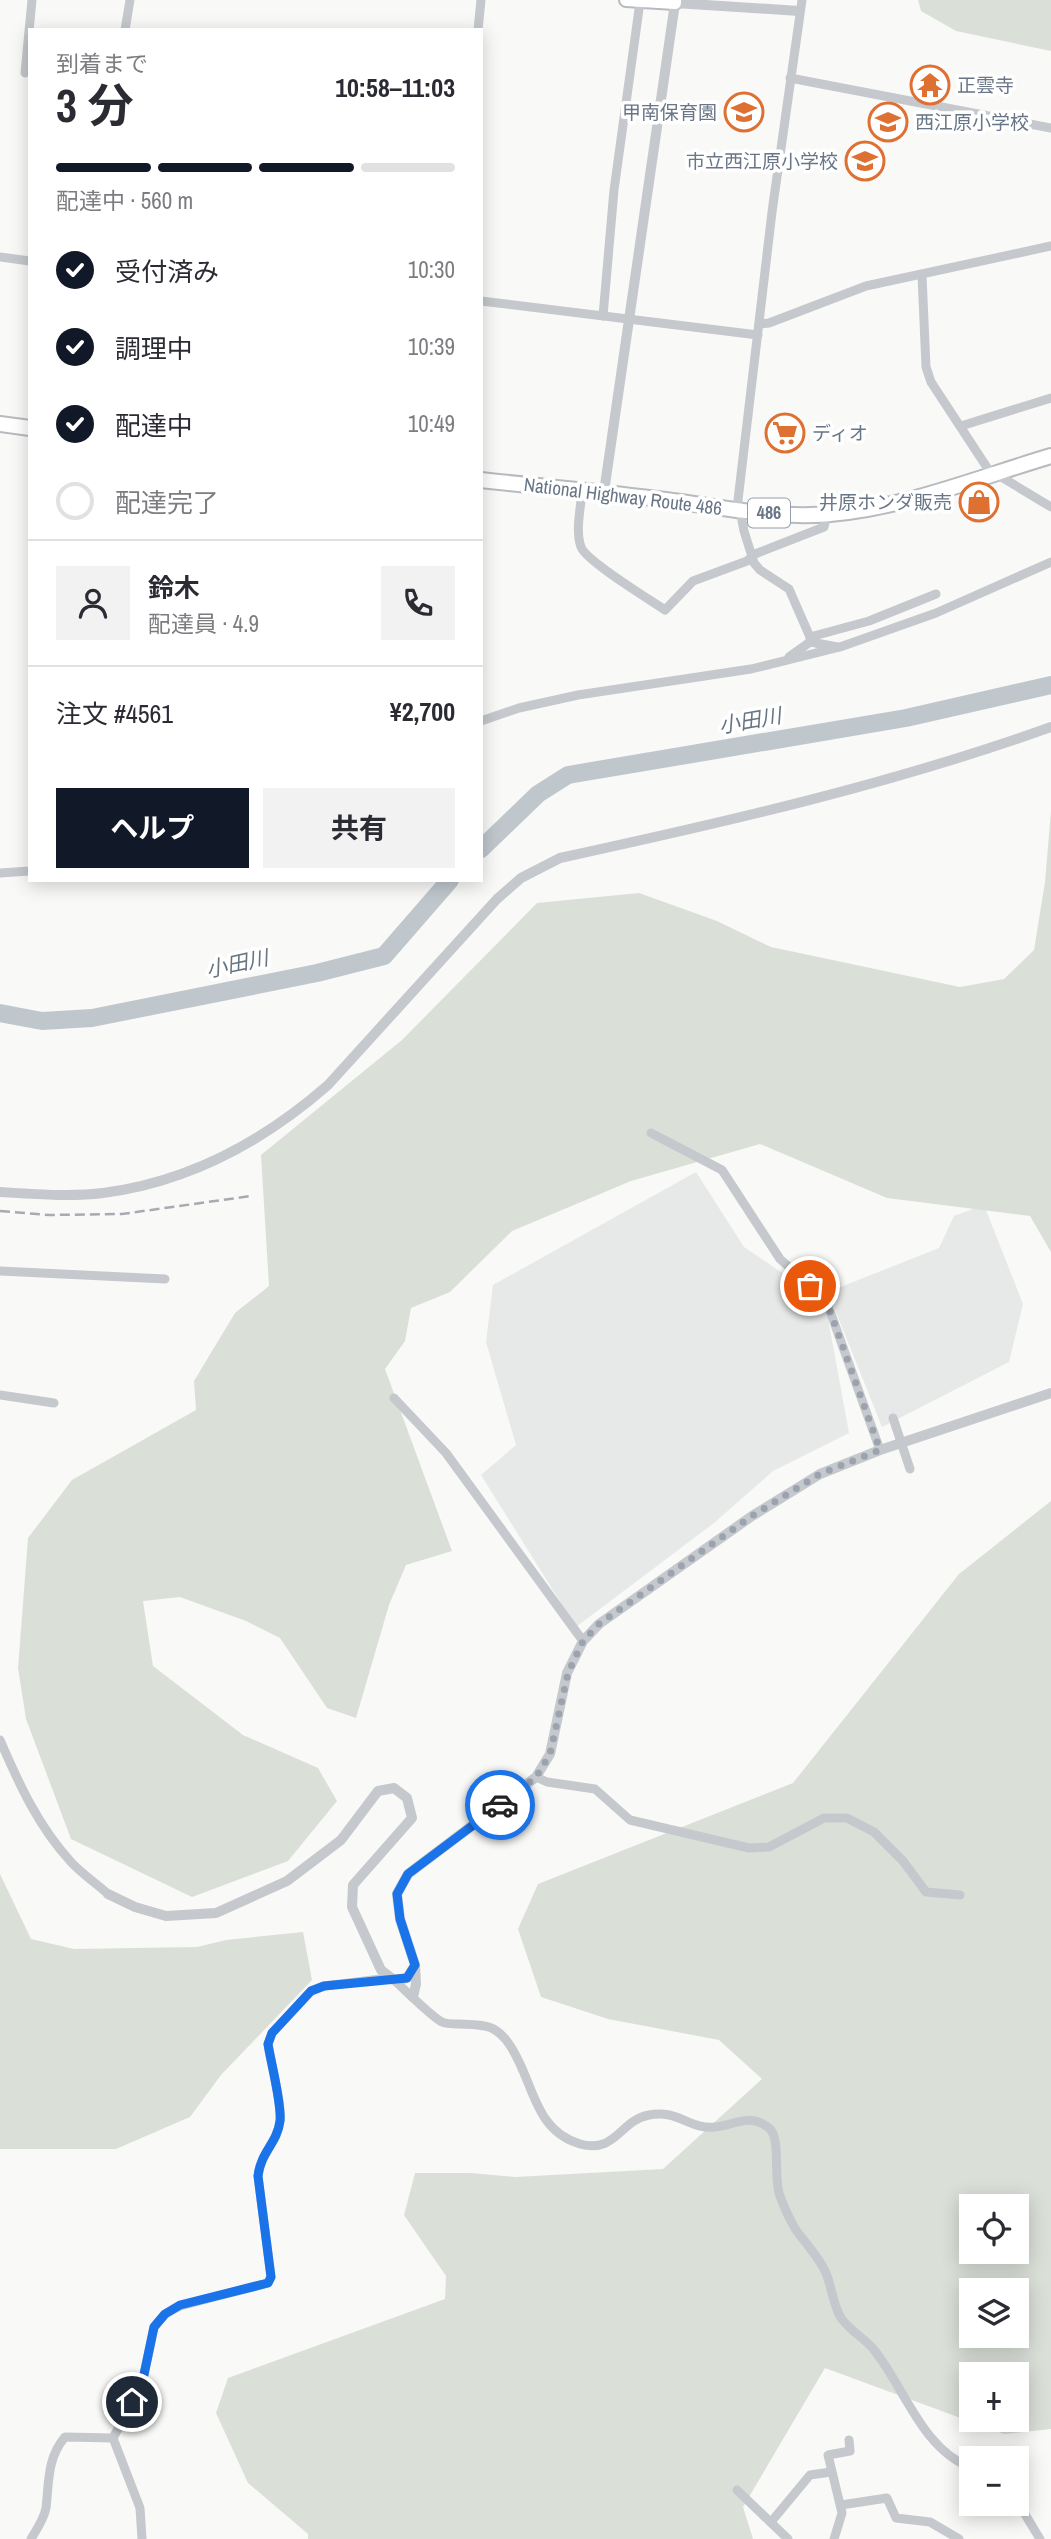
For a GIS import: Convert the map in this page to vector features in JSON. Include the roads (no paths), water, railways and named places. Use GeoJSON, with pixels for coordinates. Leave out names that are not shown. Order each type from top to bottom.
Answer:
{"type":"FeatureCollection","features":[{"type":"Feature","properties":{"kind":"highway"},"geometry":{"type":"LineString","coordinates":[[0,424],[28,428]]}},
{"type":"Feature","properties":{"kind":"highway","name":"National Highway Route 486"},"geometry":{"type":"LineString","coordinates":[[483,480],[604,492],[740,510],[827,515],[884,505],[1051,456]]}},
{"type":"Feature","properties":{"kind":"main road"},"geometry":{"type":"LineString","coordinates":[[626,0],[675,1]]}},
{"type":"Feature","properties":{"kind":"street"},"geometry":{"type":"LineString","coordinates":[[29,28],[32,0]]}},
{"type":"Feature","properties":{"kind":"street"},"geometry":{"type":"LineString","coordinates":[[125,28],[130,0]]}},
{"type":"Feature","properties":{"kind":"street"},"geometry":{"type":"LineString","coordinates":[[478,28],[481,0]]}},
{"type":"Feature","properties":{"kind":"street"},"geometry":{"type":"LineString","coordinates":[[603,316],[614,190],[642,1]]}},
{"type":"Feature","properties":{"kind":"street"},"geometry":{"type":"LineString","coordinates":[[604,492],[675,1],[801,6],[738,500],[751,557],[760,570],[789,589],[810,639]]}},
{"type":"Feature","properties":{"kind":"street"},"geometry":{"type":"LineString","coordinates":[[25,73],[28,42]]}},
{"type":"Feature","properties":{"kind":"street"},"geometry":{"type":"LineString","coordinates":[[790,78],[1051,128]]}},
{"type":"Feature","properties":{"kind":"street"},"geometry":{"type":"LineString","coordinates":[[759,324],[769,323],[866,286],[1051,246]]}},
{"type":"Feature","properties":{"kind":"street"},"geometry":{"type":"LineString","coordinates":[[0,257],[28,261]]}},
{"type":"Feature","properties":{"kind":"street"},"geometry":{"type":"LineString","coordinates":[[922,275],[926,367],[942,401],[988,469],[1051,507]]}},
{"type":"Feature","properties":{"kind":"street"},"geometry":{"type":"LineString","coordinates":[[483,301],[758,335]]}},
{"type":"Feature","properties":{"kind":"street"},"geometry":{"type":"LineString","coordinates":[[961,426],[1051,398]]}},
{"type":"Feature","properties":{"kind":"street"},"geometry":{"type":"LineString","coordinates":[[582,491],[579,536],[581,549],[595,562],[665,610],[693,581],[824,527],[827,515]]}},
{"type":"Feature","properties":{"kind":"street"},"geometry":{"type":"LineString","coordinates":[[483,719],[578,695],[698,678],[840,648],[936,613],[1051,562]]}},
{"type":"Feature","properties":{"kind":"street"},"geometry":{"type":"LineString","coordinates":[[786,661],[810,639],[869,621],[936,594]]}},
{"type":"Feature","properties":{"kind":"street"},"geometry":{"type":"LineString","coordinates":[[904,607],[936,613]]}},
{"type":"Feature","properties":{"kind":"street"},"geometry":{"type":"LineString","coordinates":[[810,639],[840,648]]}},
{"type":"Feature","properties":{"kind":"street"},"geometry":{"type":"LineString","coordinates":[[0,1192],[101,1193],[155,1183],[207,1164],[257,1138],[297,1112],[328,1085],[497,899],[521,878],[560,858],[824,796],[973,755],[1051,727]]}},
{"type":"Feature","properties":{"kind":"street"},"geometry":{"type":"LineString","coordinates":[[0,873],[28,871]]}},
{"type":"Feature","properties":{"kind":"street"},"geometry":{"type":"LineString","coordinates":[[651,1133],[722,1170],[780,1259],[826,1300],[880,1450]]}},
{"type":"Feature","properties":{"kind":"street"},"geometry":{"type":"LineString","coordinates":[[0,1271],[165,1279]]}},
{"type":"Feature","properties":{"kind":"street"},"geometry":{"type":"LineString","coordinates":[[413,1997],[416,1984],[415,1965],[400,1919],[397,1894],[408,1874],[536,1777],[550,1754],[568,1673],[583,1641],[599,1624],[752,1516],[820,1474],[880,1450],[1051,1393]]}},
{"type":"Feature","properties":{"kind":"street"},"geometry":{"type":"LineString","coordinates":[[0,1395],[54,1403]]}},
{"type":"Feature","properties":{"kind":"street"},"geometry":{"type":"LineString","coordinates":[[394,1398],[446,1453],[583,1641]]}},
{"type":"Feature","properties":{"kind":"street"},"geometry":{"type":"LineString","coordinates":[[893,1418],[910,1469]]}},
{"type":"Feature","properties":{"kind":"street"},"geometry":{"type":"LineString","coordinates":[[0,1740],[22,1791],[38,1819],[72,1863],[108,1894],[135,1907],[166,1916],[216,1913],[287,1881],[341,1840],[378,1791],[394,1788],[407,1798],[412,1818],[354,1885],[352,1907],[375,1960],[392,1979],[443,2023],[495,2028],[509,2043],[525,2073],[542,2116],[549,2127],[565,2138],[598,2146],[613,2140],[635,2118],[659,2113],[671,2113],[701,2127],[716,2128],[729,2122],[747,2120],[761,2123],[772,2131],[779,2194],[795,2228],[826,2272],[839,2316],[876,2352],[932,2439],[959,2462]]}},
{"type":"Feature","properties":{"kind":"street"},"geometry":{"type":"LineString","coordinates":[[536,1777],[547,1782],[595,1788],[630,1820],[749,1848],[769,1847],[824,1818],[848,1818],[874,1832],[902,1861],[926,1892],[960,1895]]}},
{"type":"Feature","properties":{"kind":"street"},"geometry":{"type":"LineString","coordinates":[[142,2539],[140,2508],[113,2438],[142,2384],[154,2327],[165,2314],[180,2305],[268,2283],[271,2277],[258,2176],[260,2161],[276,2136],[281,2118],[268,2044],[272,2033],[311,1991],[324,1986],[407,1978],[415,1965]]}},
{"type":"Feature","properties":{"kind":"street"},"geometry":{"type":"LineString","coordinates":[[32,2539],[45,2510],[48,2472],[60,2443],[65,2437],[113,2438]]}},
{"type":"Feature","properties":{"kind":"street"},"geometry":{"type":"LineString","coordinates":[[834,2539],[842,2513],[828,2455],[850,2451],[849,2440]]}},
{"type":"Feature","properties":{"kind":"street"},"geometry":{"type":"LineString","coordinates":[[771,2522],[810,2475],[831,2472]]}},
{"type":"Feature","properties":{"kind":"street"},"geometry":{"type":"LineString","coordinates":[[737,2490],[789,2539]]}},
{"type":"Feature","properties":{"kind":"street"},"geometry":{"type":"LineString","coordinates":[[841,2505],[887,2498],[896,2518],[930,2522],[959,2539]]}},
{"type":"Feature","properties":{"kind":"street"},"geometry":{"type":"LineString","coordinates":[[1026,2516],[1040,2539]]}},
{"type":"Feature","properties":{"kind":"waterway","name":"小田川"},"geometry":{"type":"LineString","coordinates":[[483,847],[538,794],[568,775],[906,718],[1051,685]]}},
{"type":"Feature","properties":{"kind":"waterway","name":"小田川"},"geometry":{"type":"LineString","coordinates":[[0,1013],[42,1021],[92,1018],[317,973],[384,956],[448,882]]}},
{"type":"Feature","properties":{"kind":"railway"},"geometry":{"type":"LineString","coordinates":[[0,1211],[49,1215],[122,1214],[251,1196]]}},
{"type":"Feature","properties":{"kind":"place","name":"正雲寺"},"geometry":{"type":"Point","coordinates":[930,85]}},
{"type":"Feature","properties":{"kind":"place","name":"甲南保育園"},"geometry":{"type":"Point","coordinates":[744,112]}},
{"type":"Feature","properties":{"kind":"place","name":"西江原小学校"},"geometry":{"type":"Point","coordinates":[888,122]}},
{"type":"Feature","properties":{"kind":"place","name":"市立西江原小学校"},"geometry":{"type":"Point","coordinates":[865,161]}},
{"type":"Feature","properties":{"kind":"place","name":"ディオ"},"geometry":{"type":"Point","coordinates":[785,433]}},
{"type":"Feature","properties":{"kind":"place","name":"井原ホンダ販売"},"geometry":{"type":"Point","coordinates":[979,502]}}]}
